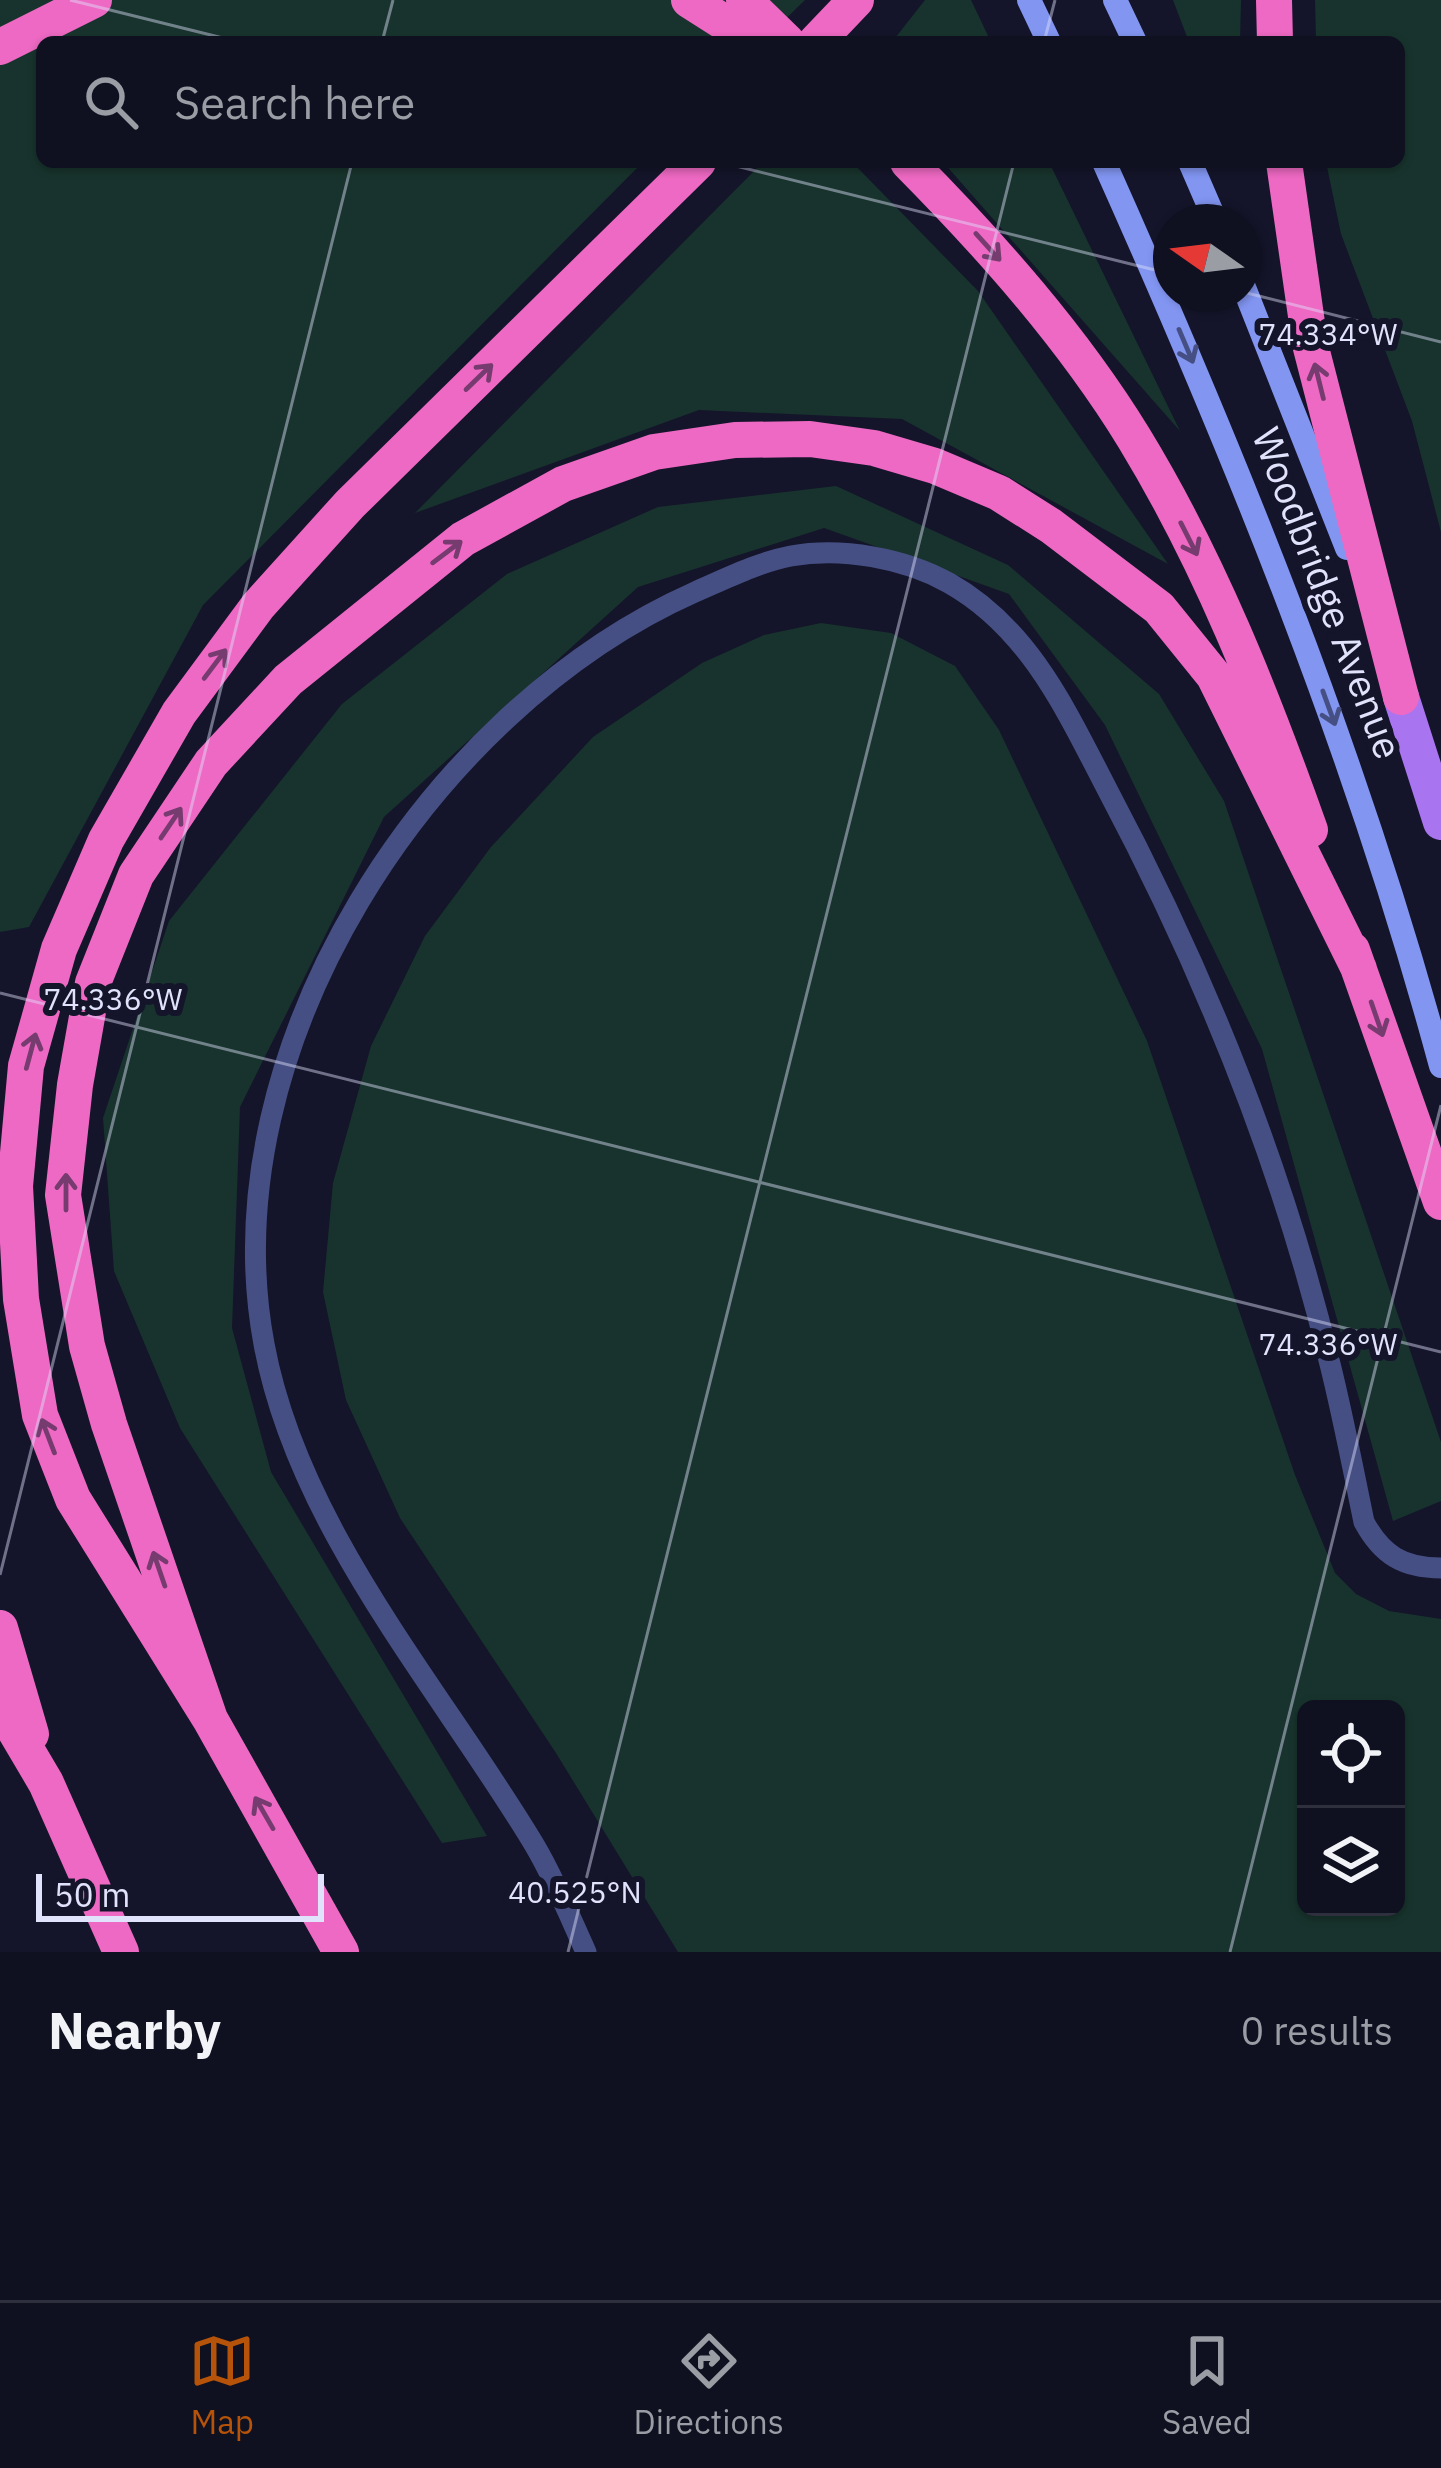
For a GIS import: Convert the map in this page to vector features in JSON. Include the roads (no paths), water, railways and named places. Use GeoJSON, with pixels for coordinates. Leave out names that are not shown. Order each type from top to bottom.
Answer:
{"type":"FeatureCollection","features":[{"type":"Feature","properties":{"kind":"highway"},"geometry":{"type":"LineString","coordinates":[[0,47],[94,0]]}},
{"type":"Feature","properties":{"kind":"highway"},"geometry":{"type":"LineString","coordinates":[[689,0],[746,36]]}},
{"type":"Feature","properties":{"kind":"highway"},"geometry":{"type":"LineString","coordinates":[[744,0],[781,36]]}},
{"type":"Feature","properties":{"kind":"highway"},"geometry":{"type":"LineString","coordinates":[[822,36],[856,0]]}},
{"type":"Feature","properties":{"kind":"highway"},"geometry":{"type":"LineString","coordinates":[[1274,0],[1275,36]]}},
{"type":"Feature","properties":{"kind":"highway"},"geometry":{"type":"LineString","coordinates":[[341,1952],[210,1719],[73,1498],[40,1414],[21,1299],[15,1186],[26,1066],[59,949],[106,840],[178,713],[258,606],[350,504],[692,168]]}},
{"type":"Feature","properties":{"kind":"highway"},"geometry":{"type":"LineString","coordinates":[[914,168],[1015,277],[1077,355],[1133,436],[1227,616],[1275,732],[1441,1202]]}},
{"type":"Feature","properties":{"kind":"highway"},"geometry":{"type":"LineString","coordinates":[[1286,168],[1310,344],[1401,698]]}},
{"type":"Feature","properties":{"kind":"highway"},"geometry":{"type":"LineString","coordinates":[[210,1719],[87,1346],[63,1195],[75,1084],[93,983],[136,875],[211,763],[288,680],[464,539],[562,484],[654,452],[735,440],[810,439],[874,448],[935,466],[999,493],[1159,608],[1214,676],[1359,969]]}},
{"type":"Feature","properties":{"kind":"highway"},"geometry":{"type":"LineString","coordinates":[[0,1628],[46,1783]]}},
{"type":"Feature","properties":{"kind":"highway"},"geometry":{"type":"LineString","coordinates":[[0,1705],[46,1783],[122,1952]]}},
{"type":"Feature","properties":{"kind":"main road"},"geometry":{"type":"LineString","coordinates":[[1030,0],[1046,36]]}},
{"type":"Feature","properties":{"kind":"main road"},"geometry":{"type":"LineString","coordinates":[[1115,0],[1132,36]]}},
{"type":"Feature","properties":{"kind":"main road","name":"Woodbridge Avenue"},"geometry":{"type":"LineString","coordinates":[[1107,168],[1187,346],[1290,602],[1401,919],[1441,1066]]}},
{"type":"Feature","properties":{"kind":"main road"},"geometry":{"type":"LineString","coordinates":[[1193,168],[1208,204]]}},
{"type":"Feature","properties":{"kind":"main road","name":"Woodbridge Avenue"},"geometry":{"type":"LineString","coordinates":[[1254,312],[1328,497],[1441,822]]}},
{"type":"Feature","properties":{"kind":"lane"},"geometry":{"type":"LineString","coordinates":[[586,1952],[538,1852],[357,1570],[319,1499],[287,1427],[264,1346],[255,1260],[261,1173],[302,1018],[344,929],[387,855],[443,781],[506,715],[582,654],[649,612],[791,556],[849,554],[900,563],[946,581],[991,611],[1029,651],[1063,704],[1120,813],[1230,1050],[1329,1359],[1364,1522],[1376,1544],[1394,1560],[1441,1568]]}}]}
